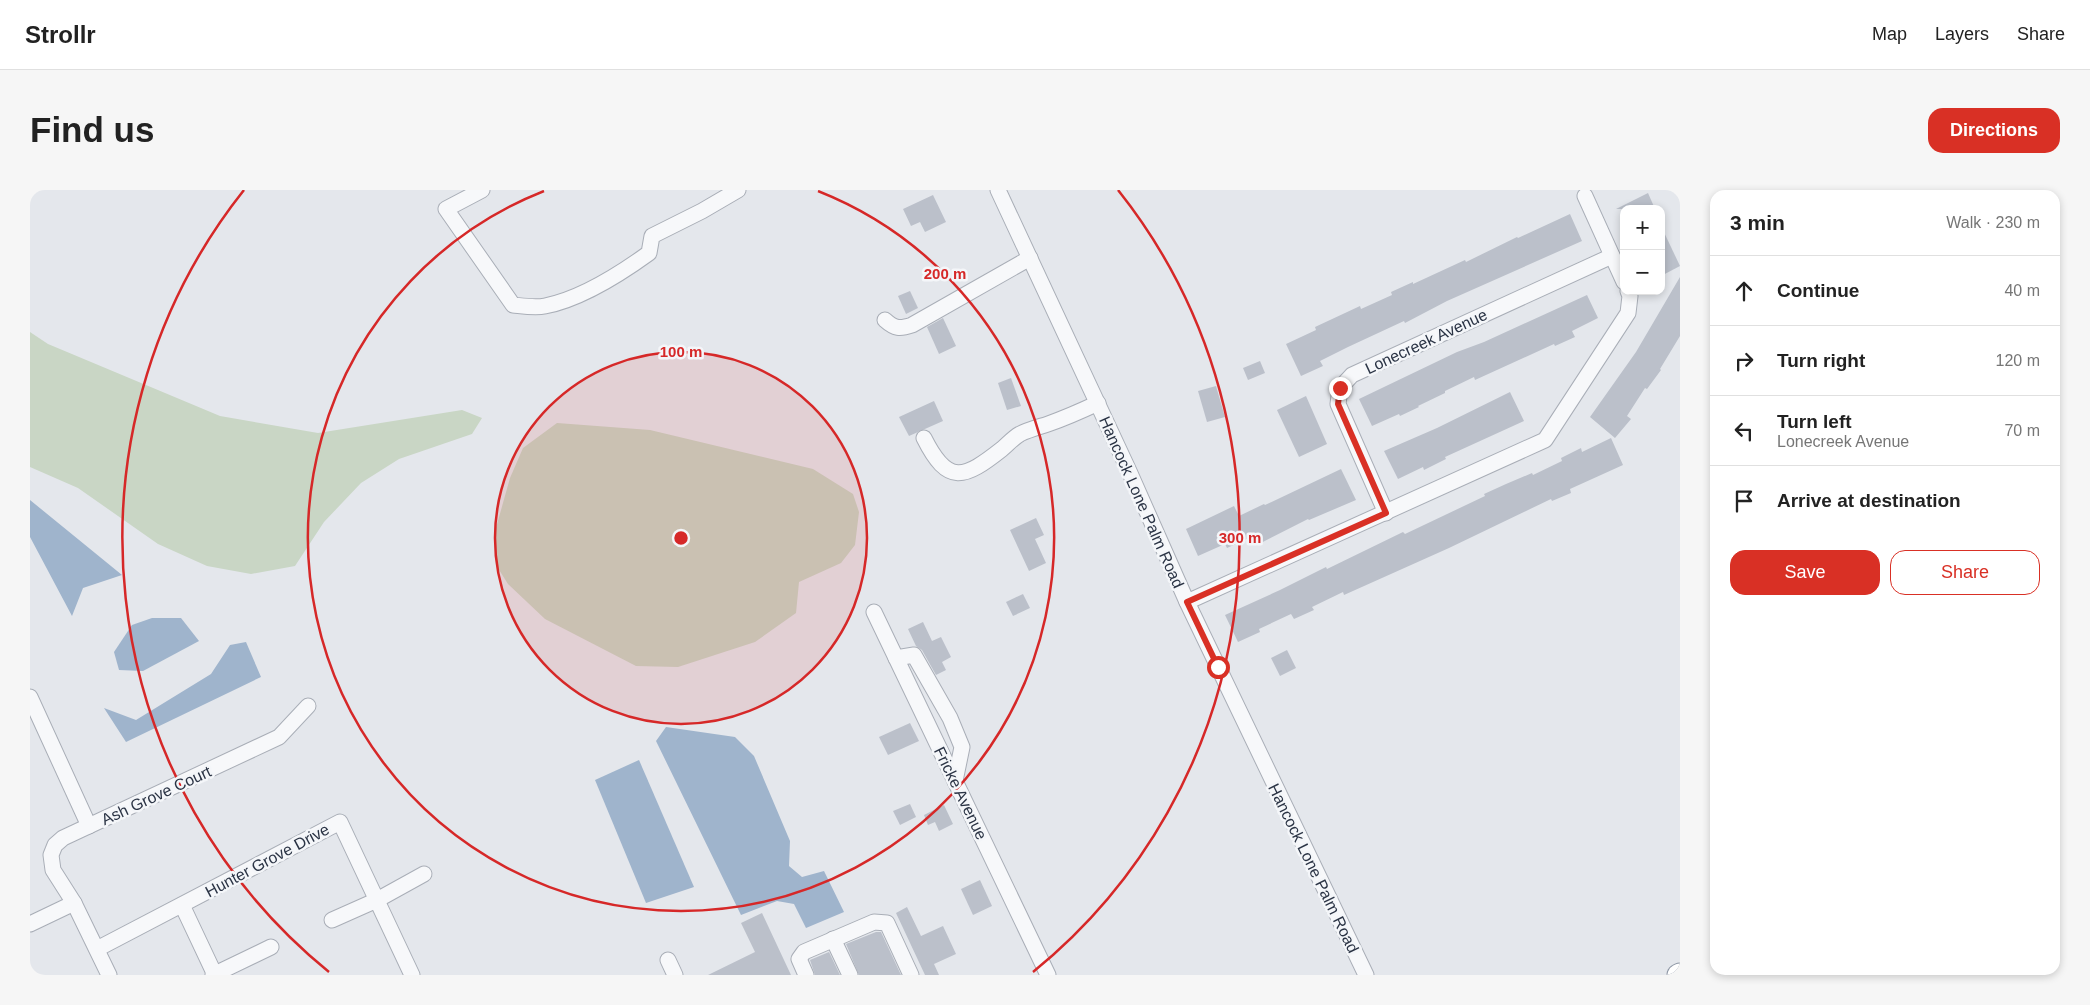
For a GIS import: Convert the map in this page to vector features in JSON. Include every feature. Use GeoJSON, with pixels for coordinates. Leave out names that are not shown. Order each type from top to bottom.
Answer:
{"type":"FeatureCollection","features":[{"type":"Feature","properties":{"kind":"street"},"geometry":{"type":"LineString","coordinates":[[482,190],[446,208],[513,305],[544,307],[582,293],[626,270],[649,253],[652,236],[702,211],[738,190]]}},
{"type":"Feature","properties":{"kind":"street","name":"Hancock Lone Palm Road"},"geometry":{"type":"LineString","coordinates":[[998,190],[1098,403],[1187,602],[1366,975]]}},
{"type":"Feature","properties":{"kind":"street"},"geometry":{"type":"LineString","coordinates":[[1585,196],[1620,273]]}},
{"type":"Feature","properties":{"kind":"street","name":"Lonecreek Avenue"},"geometry":{"type":"LineString","coordinates":[[1386,513],[1338,404],[1340,388],[1352,375],[1612,256]]}},
{"type":"Feature","properties":{"kind":"street"},"geometry":{"type":"LineString","coordinates":[[885,320],[893,328],[912,325],[1030,258]]}},
{"type":"Feature","properties":{"kind":"street"},"geometry":{"type":"LineString","coordinates":[[1187,602],[1545,440],[1628,313],[1630,295]]}},
{"type":"Feature","properties":{"kind":"street"},"geometry":{"type":"LineString","coordinates":[[924,438],[933,457],[942,467],[953,473],[968,472],[987,460],[1019,434],[1076,414],[1098,403]]}},
{"type":"Feature","properties":{"kind":"street","name":"Fricke Avenue"},"geometry":{"type":"LineString","coordinates":[[874,612],[1048,975]]}},
{"type":"Feature","properties":{"kind":"street"},"geometry":{"type":"LineString","coordinates":[[896,658],[914,655],[950,718],[962,747],[960,766],[955,781]]}},
{"type":"Feature","properties":{"kind":"street"},"geometry":{"type":"LineString","coordinates":[[30,697],[89,826]]}},
{"type":"Feature","properties":{"kind":"street","name":"Ash Grove Court"},"geometry":{"type":"LineString","coordinates":[[109,975],[74,903],[53,870],[51,856],[55,845],[63,838],[279,737],[308,706]]}},
{"type":"Feature","properties":{"kind":"street","name":"Hunter Grove Drive"},"geometry":{"type":"LineString","coordinates":[[97,949],[340,822],[412,975]]}},
{"type":"Feature","properties":{"kind":"street"},"geometry":{"type":"LineString","coordinates":[[332,920],[377,900],[424,874]]}},
{"type":"Feature","properties":{"kind":"street"},"geometry":{"type":"LineString","coordinates":[[30,924],[74,903]]}},
{"type":"Feature","properties":{"kind":"street"},"geometry":{"type":"LineString","coordinates":[[182,905],[214,975],[271,947]]}},
{"type":"Feature","properties":{"kind":"street"},"geometry":{"type":"LineString","coordinates":[[806,975],[799,959],[804,952],[874,922],[886,923],[911,975]]}},
{"type":"Feature","properties":{"kind":"street"},"geometry":{"type":"LineString","coordinates":[[834,939],[850,975]]}},
{"type":"Feature","properties":{"kind":"street"},"geometry":{"type":"LineString","coordinates":[[668,960],[675,975]]}},
{"type":"Feature","properties":{"kind":"green space"},"geometry":{"type":"Polygon","coordinates":[[[30,332],[48,344],[220,416],[318,433],[462,410],[482,418],[472,434],[399,459],[361,483],[324,522],[295,566],[251,574],[207,566],[158,544],[78,488],[30,467],[30,332]]]}},
{"type":"Feature","properties":{"kind":"green space"},"geometry":{"type":"Polygon","coordinates":[[[557,423],[650,430],[813,469],[853,494],[859,512],[855,545],[841,563],[799,582],[796,613],[755,642],[678,667],[636,666],[545,619],[508,584],[496,565],[494,535],[510,478],[523,448],[557,423]]]}},
{"type":"Feature","properties":{"kind":"water"},"geometry":{"type":"Polygon","coordinates":[[[30,500],[122,575],[83,588],[72,616],[30,537],[30,500]]]}},
{"type":"Feature","properties":{"kind":"water"},"geometry":{"type":"Polygon","coordinates":[[[152,618],[181,618],[199,641],[143,671],[119,670],[114,652],[132,625],[152,618]]]}},
{"type":"Feature","properties":{"kind":"water"},"geometry":{"type":"Polygon","coordinates":[[[246,642],[261,677],[126,742],[104,708],[136,720],[211,674],[230,645],[246,642]]]}},
{"type":"Feature","properties":{"kind":"water"},"geometry":{"type":"Polygon","coordinates":[[[666,727],[735,737],[754,756],[790,841],[789,866],[802,877],[824,871],[844,912],[806,928],[794,904],[777,901],[741,915],[656,741],[666,727]]]}},
{"type":"Feature","properties":{"kind":"water"},"geometry":{"type":"Polygon","coordinates":[[[639,760],[694,887],[646,903],[595,780],[639,760]]]}},
{"type":"Feature","properties":{"kind":"building"},"geometry":{"type":"Polygon","coordinates":[[[1648,193],[1653,205],[1624,205],[1648,193]]]}},
{"type":"Feature","properties":{"kind":"building"},"geometry":{"type":"Polygon","coordinates":[[[933,195],[946,222],[925,232],[920,222],[911,226],[903,209],[933,195]]]}},
{"type":"Feature","properties":{"kind":"building"},"geometry":{"type":"Polygon","coordinates":[[[1570,214],[1582,241],[1447,301],[1405,323],[1404,321],[1348,347],[1320,361],[1323,366],[1301,376],[1286,344],[1316,330],[1315,327],[1360,306],[1361,309],[1392,295],[1391,292],[1413,282],[1413,284],[1465,260],[1466,262],[1570,214]]]}},
{"type":"Feature","properties":{"kind":"building"},"geometry":{"type":"Polygon","coordinates":[[[1665,234],[1680,266],[1665,274],[1665,234]]]}},
{"type":"Feature","properties":{"kind":"building"},"geometry":{"type":"Polygon","coordinates":[[[1680,277],[1680,336],[1661,370],[1647,389],[1645,388],[1627,416],[1631,419],[1615,438],[1590,417],[1636,352],[1680,277]]]}},
{"type":"Feature","properties":{"kind":"building"},"geometry":{"type":"Polygon","coordinates":[[[910,291],[918,308],[906,314],[898,296],[910,291]]]}},
{"type":"Feature","properties":{"kind":"building"},"geometry":{"type":"Polygon","coordinates":[[[1587,295],[1598,318],[1572,331],[1575,337],[1555,346],[1554,344],[1475,380],[1474,377],[1445,391],[1445,393],[1419,407],[1372,426],[1359,399],[1457,352],[1484,342],[1587,295]]]}},
{"type":"Feature","properties":{"kind":"building"},"geometry":{"type":"Polygon","coordinates":[[[943,318],[956,346],[939,354],[927,327],[943,318]]]}},
{"type":"Feature","properties":{"kind":"building"},"geometry":{"type":"Polygon","coordinates":[[[1260,361],[1265,373],[1248,380],[1243,368],[1260,361]]]}},
{"type":"Feature","properties":{"kind":"building"},"geometry":{"type":"Polygon","coordinates":[[[1011,378],[1021,406],[1007,410],[998,383],[1011,378]]]}},
{"type":"Feature","properties":{"kind":"building"},"geometry":{"type":"Polygon","coordinates":[[[1216,386],[1225,417],[1207,422],[1198,391],[1216,386]]]}},
{"type":"Feature","properties":{"kind":"building"},"geometry":{"type":"Polygon","coordinates":[[[1510,392],[1524,421],[1445,457],[1446,459],[1424,470],[1423,467],[1398,479],[1384,451],[1437,428],[1510,392]]]}},
{"type":"Feature","properties":{"kind":"building"},"geometry":{"type":"Polygon","coordinates":[[[1306,396],[1327,444],[1299,457],[1277,410],[1306,396]]]}},
{"type":"Feature","properties":{"kind":"building"},"geometry":{"type":"Polygon","coordinates":[[[934,401],[943,421],[909,436],[899,417],[934,401]]]}},
{"type":"Feature","properties":{"kind":"building"},"geometry":{"type":"Polygon","coordinates":[[[1611,438],[1623,465],[1570,489],[1571,493],[1552,501],[1551,499],[1449,548],[1344,595],[1343,592],[1312,607],[1314,610],[1294,619],[1291,614],[1259,629],[1260,632],[1238,642],[1225,615],[1403,532],[1405,534],[1506,484],[1532,473],[1533,475],[1562,461],[1561,458],[1581,448],[1582,452],[1611,438]]]}},
{"type":"Feature","properties":{"kind":"building"},"geometry":{"type":"Polygon","coordinates":[[[1341,469],[1356,500],[1308,519],[1257,545],[1253,536],[1227,548],[1225,544],[1198,556],[1186,529],[1234,506],[1239,516],[1341,469]]]}},
{"type":"Feature","properties":{"kind":"building"},"geometry":{"type":"Polygon","coordinates":[[[1036,518],[1044,535],[1035,539],[1046,563],[1029,571],[1010,530],[1036,518]]]}},
{"type":"Feature","properties":{"kind":"building"},"geometry":{"type":"Polygon","coordinates":[[[1023,594],[1030,608],[1013,616],[1006,602],[1023,594]]]}},
{"type":"Feature","properties":{"kind":"building"},"geometry":{"type":"Polygon","coordinates":[[[923,622],[932,641],[941,637],[951,657],[942,662],[946,670],[936,675],[922,650],[916,646],[908,629],[923,622]]]}},
{"type":"Feature","properties":{"kind":"building"},"geometry":{"type":"Polygon","coordinates":[[[1287,650],[1296,668],[1280,676],[1271,658],[1287,650]]]}},
{"type":"Feature","properties":{"kind":"building"},"geometry":{"type":"Polygon","coordinates":[[[910,723],[919,741],[888,755],[879,737],[910,723]]]}},
{"type":"Feature","properties":{"kind":"building"},"geometry":{"type":"Polygon","coordinates":[[[910,804],[916,817],[900,825],[893,811],[910,804]]]}},
{"type":"Feature","properties":{"kind":"building"},"geometry":{"type":"Polygon","coordinates":[[[944,805],[953,824],[939,831],[935,822],[928,825],[924,815],[944,805]]]}},
{"type":"Feature","properties":{"kind":"building"},"geometry":{"type":"Polygon","coordinates":[[[980,880],[992,906],[973,915],[961,889],[980,880]]]}},
{"type":"Feature","properties":{"kind":"building"},"geometry":{"type":"Polygon","coordinates":[[[907,907],[921,936],[943,926],[956,954],[934,964],[939,975],[925,975],[896,913],[907,907]]]}},
{"type":"Feature","properties":{"kind":"building"},"geometry":{"type":"Polygon","coordinates":[[[762,913],[791,975],[708,975],[755,952],[741,923],[762,913]]]}},
{"type":"Feature","properties":{"kind":"building"},"geometry":{"type":"Polygon","coordinates":[[[876,932],[881,932],[901,975],[859,975],[846,944],[876,932]]]}},
{"type":"Feature","properties":{"kind":"building"},"geometry":{"type":"Polygon","coordinates":[[[829,952],[840,975],[815,975],[810,960],[829,952]]]}},
{"type":"Feature","properties":{"kind":"route"},"geometry":{"type":"LineString","coordinates":[[1218,667],[1187,602],[1386,513],[1338,404],[1340,388]]}}]}
